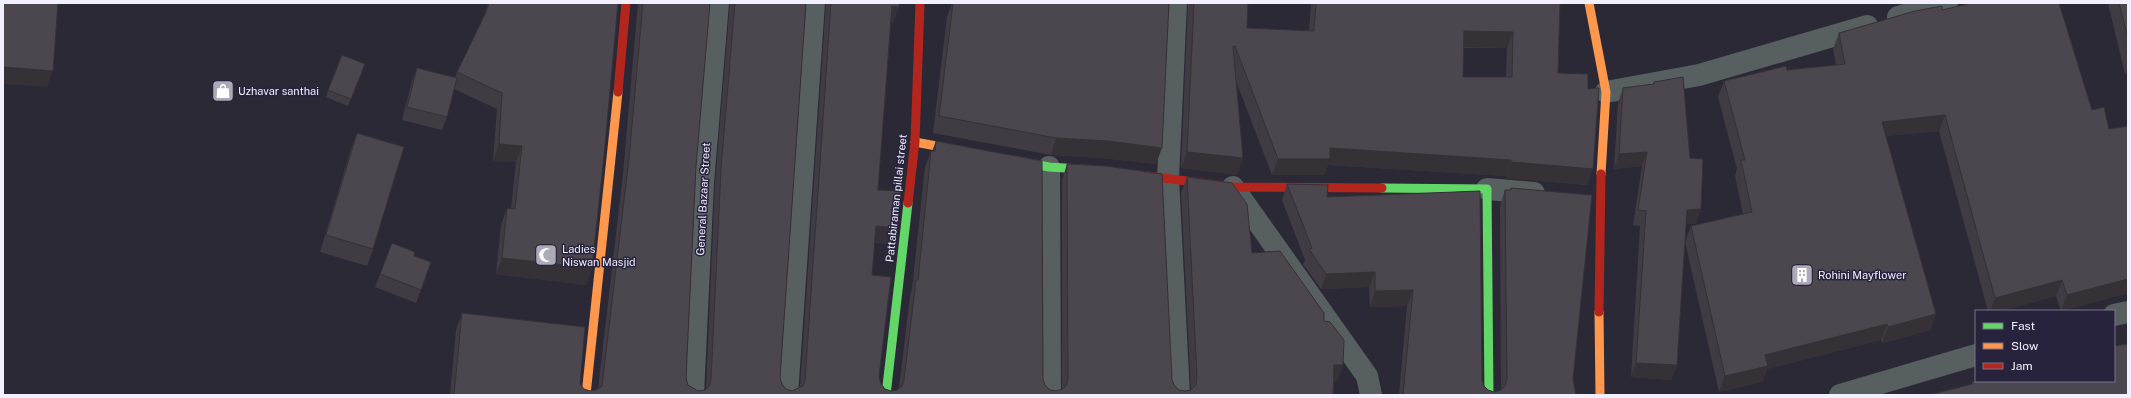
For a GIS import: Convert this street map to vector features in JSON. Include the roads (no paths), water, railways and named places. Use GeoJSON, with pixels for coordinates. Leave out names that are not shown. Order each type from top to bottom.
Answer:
{"type":"FeatureCollection","features":[{"type":"Feature","properties":{"kind":"street"},"geometry":{"type":"LineString","coordinates":[[586,395],[611,172],[626,3]]}},
{"type":"Feature","properties":{"kind":"street","name":"General Bazaar Street"},"geometry":{"type":"LineString","coordinates":[[693,395],[703,183],[718,3]]}},
{"type":"Feature","properties":{"kind":"street"},"geometry":{"type":"LineString","coordinates":[[787,395],[814,3]]}},
{"type":"Feature","properties":{"kind":"street","name":"Pattabiraman pillai street"},"geometry":{"type":"LineString","coordinates":[[886,395],[915,142],[920,3]]}},
{"type":"Feature","properties":{"kind":"street"},"geometry":{"type":"LineString","coordinates":[[1176,3],[1168,179],[1179,395]]}},
{"type":"Feature","properties":{"kind":"street"},"geometry":{"type":"LineString","coordinates":[[1588,3],[1606,92],[1599,199],[1598,279],[1600,395]]}},
{"type":"Feature","properties":{"kind":"street"},"geometry":{"type":"LineString","coordinates":[[1606,92],[1699,75],[1947,3]]}},
{"type":"Feature","properties":{"kind":"street"},"geometry":{"type":"LineString","coordinates":[[915,142],[970,152]]}},
{"type":"Feature","properties":{"kind":"street"},"geometry":{"type":"LineString","coordinates":[[1002,158],[1049,167],[1108,171]]}},
{"type":"Feature","properties":{"kind":"street"},"geometry":{"type":"LineString","coordinates":[[1049,167],[1050,395]]}},
{"type":"Feature","properties":{"kind":"street"},"geometry":{"type":"LineString","coordinates":[[1123,173],[1233,187],[1488,189],[1555,195]]}},
{"type":"Feature","properties":{"kind":"street"},"geometry":{"type":"LineString","coordinates":[[1233,187],[1367,376],[1372,395]]}},
{"type":"Feature","properties":{"kind":"street"},"geometry":{"type":"LineString","coordinates":[[1488,189],[1489,395]]}},
{"type":"Feature","properties":{"kind":"street"},"geometry":{"type":"LineString","coordinates":[[1577,197],[1599,199]]}},
{"type":"Feature","properties":{"kind":"street"},"geometry":{"type":"LineString","coordinates":[[2115,315],[2128,312]]}},
{"type":"Feature","properties":{"kind":"street"},"geometry":{"type":"LineString","coordinates":[[1840,395],[1975,355]]}},
{"type":"Feature","properties":{"kind":"place","name":"Uzhavar santhai"},"geometry":{"type":"Point","coordinates":[223,91]}},
{"type":"Feature","properties":{"kind":"place","name":"Ladies Niswan Masjid"},"geometry":{"type":"Point","coordinates":[546,255]}},
{"type":"Feature","properties":{"kind":"place","name":"Rohini Mayflower"},"geometry":{"type":"Point","coordinates":[1802,275]}}]}
